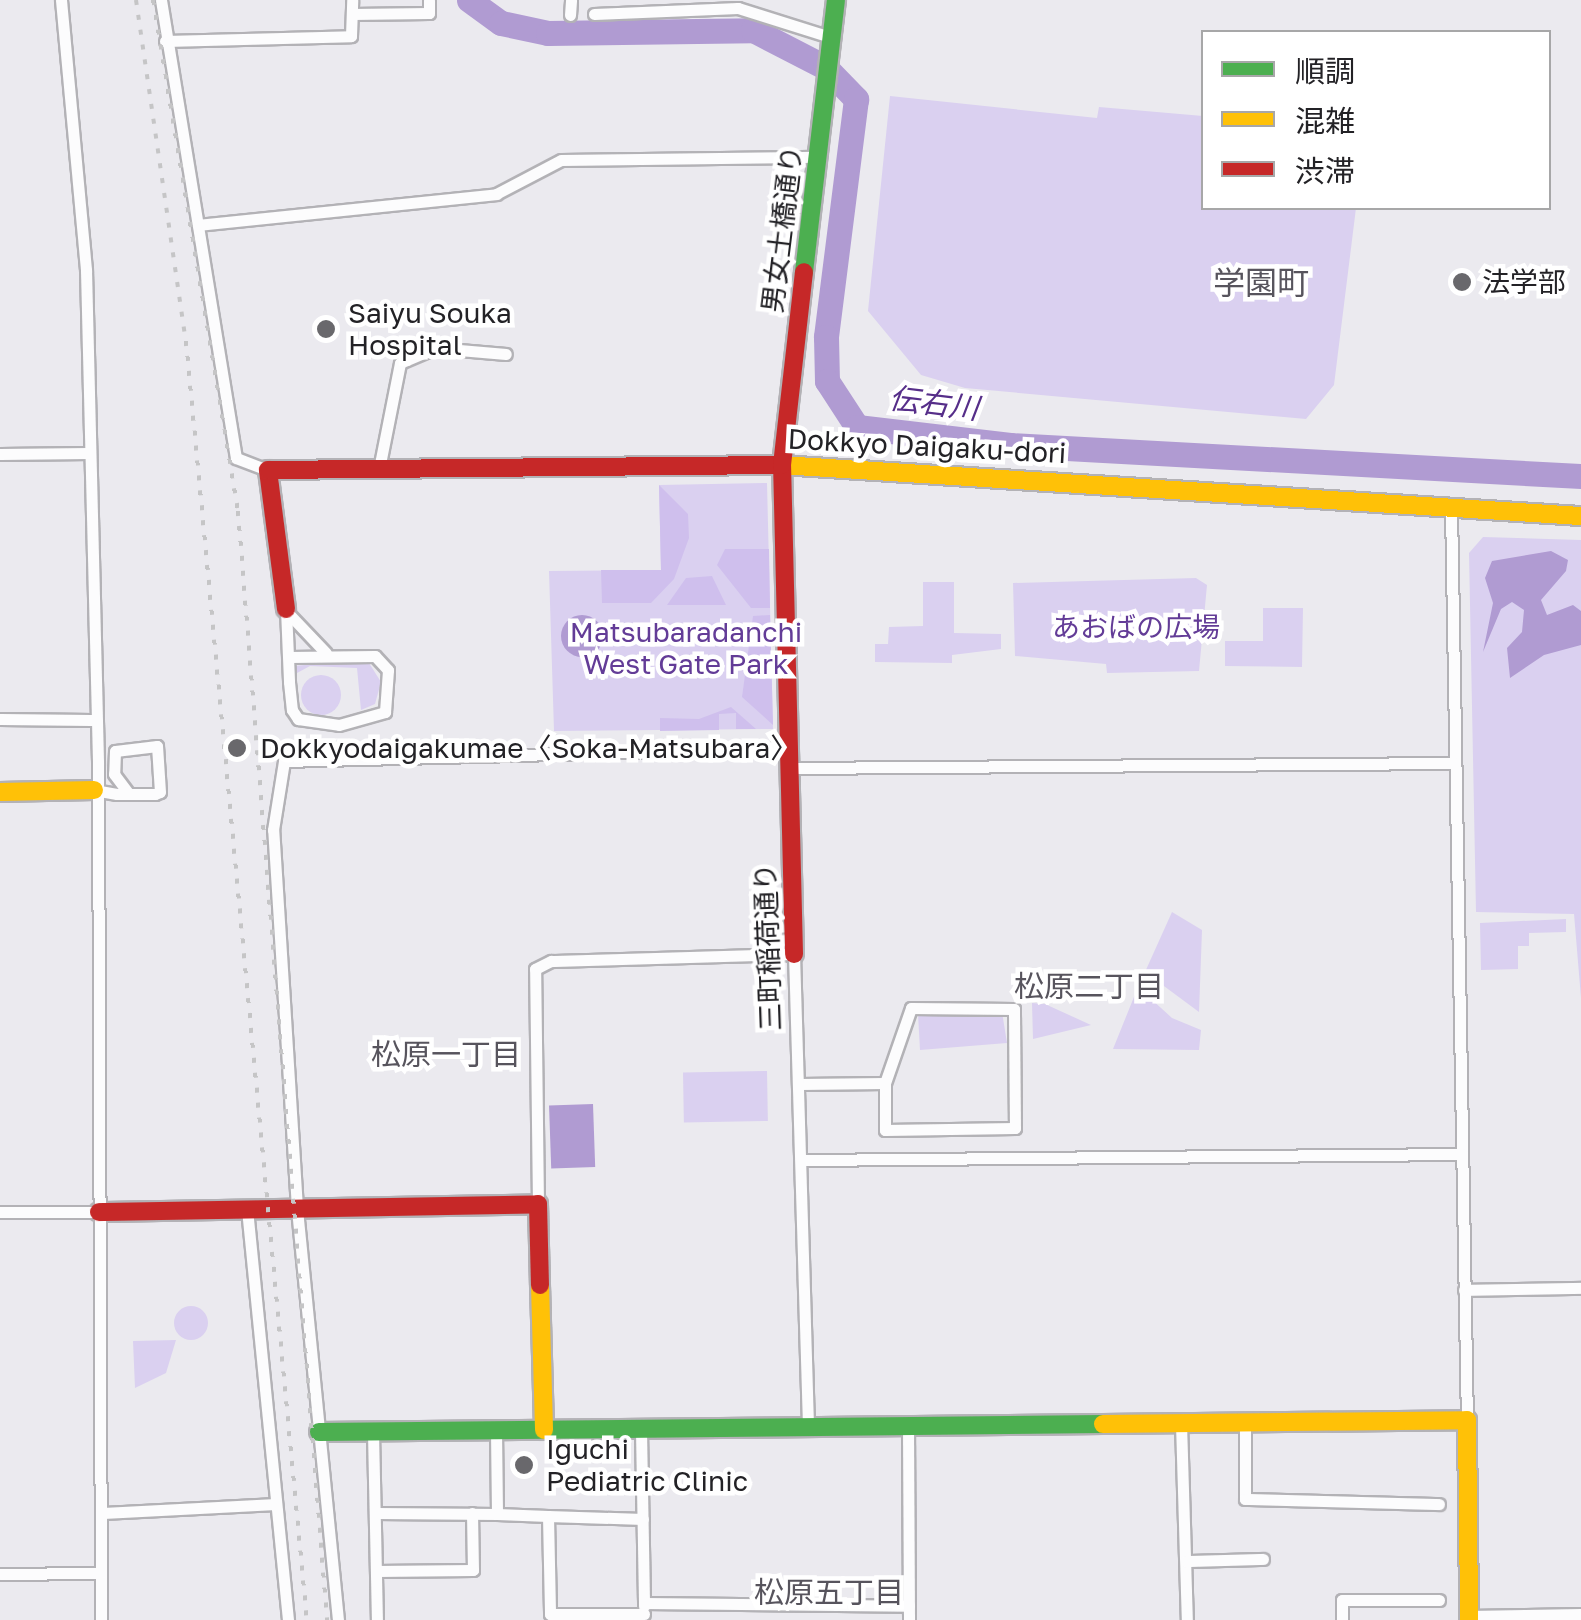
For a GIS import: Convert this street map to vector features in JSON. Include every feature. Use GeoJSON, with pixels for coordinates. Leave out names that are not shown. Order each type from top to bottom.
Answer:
{"type":"FeatureCollection","features":[{"type":"Feature","properties":{"kind":"street"},"geometry":{"type":"LineString","coordinates":[[61,0],[82,215],[89,453],[102,1620]]}},
{"type":"Feature","properties":{"kind":"street"},"geometry":{"type":"LineString","coordinates":[[161,0],[236,458],[268,470],[289,657],[298,719],[350,724],[384,712],[384,662],[327,654],[289,657]]}},
{"type":"Feature","properties":{"kind":"street"},"geometry":{"type":"LineString","coordinates":[[166,41],[351,36],[352,0]]}},
{"type":"Feature","properties":{"kind":"street"},"geometry":{"type":"LineString","coordinates":[[352,14],[429,13],[429,0]]}},
{"type":"Feature","properties":{"kind":"street"},"geometry":{"type":"LineString","coordinates":[[570,15],[571,0]]}},
{"type":"Feature","properties":{"kind":"street","name":"男女土橋通り"},"geometry":{"type":"LineString","coordinates":[[782,465],[836,0]]}},
{"type":"Feature","properties":{"kind":"street"},"geometry":{"type":"LineString","coordinates":[[594,14],[738,8],[833,44]]}},
{"type":"Feature","properties":{"kind":"street"},"geometry":{"type":"LineString","coordinates":[[198,225],[496,194],[562,160],[820,156]]}},
{"type":"Feature","properties":{"kind":"street"},"geometry":{"type":"LineString","coordinates":[[379,468],[400,362],[436,348],[506,354]]}},
{"type":"Feature","properties":{"kind":"street"},"geometry":{"type":"LineString","coordinates":[[0,454],[89,453]]}},
{"type":"Feature","properties":{"kind":"street","name":"Dokkyo Daigaku-dori"},"geometry":{"type":"LineString","coordinates":[[268,470],[782,465],[1581,516]]}},
{"type":"Feature","properties":{"kind":"street","name":"三町稲荷通り"},"geometry":{"type":"LineString","coordinates":[[782,465],[808,1426]]}},
{"type":"Feature","properties":{"kind":"street"},"geometry":{"type":"LineString","coordinates":[[1450,507],[1469,1618],[1581,1614]]}},
{"type":"Feature","properties":{"kind":"street"},"geometry":{"type":"LineString","coordinates":[[286,609],[327,654]]}},
{"type":"Feature","properties":{"kind":"street"},"geometry":{"type":"LineString","coordinates":[[0,720],[91,720]]}},
{"type":"Feature","properties":{"kind":"street"},"geometry":{"type":"LineString","coordinates":[[0,792],[94,790],[128,794],[160,792],[162,751],[150,744],[118,746],[114,774],[128,794]]}},
{"type":"Feature","properties":{"kind":"street"},"geometry":{"type":"LineString","coordinates":[[338,1620],[297,1208],[273,830],[284,762],[789,748]]}},
{"type":"Feature","properties":{"kind":"street"},"geometry":{"type":"LineString","coordinates":[[790,768],[1454,763]]}},
{"type":"Feature","properties":{"kind":"street"},"geometry":{"type":"LineString","coordinates":[[94,790],[114,774]]}},
{"type":"Feature","properties":{"kind":"street"},"geometry":{"type":"LineString","coordinates":[[544,1430],[533,976],[542,962],[794,954]]}},
{"type":"Feature","properties":{"kind":"street"},"geometry":{"type":"LineString","coordinates":[[911,1008],[1014,1008],[1015,1128],[885,1130],[885,1084],[911,1008]]}},
{"type":"Feature","properties":{"kind":"street"},"geometry":{"type":"LineString","coordinates":[[800,1084],[885,1084]]}},
{"type":"Feature","properties":{"kind":"street"},"geometry":{"type":"LineString","coordinates":[[802,1160],[1462,1154]]}},
{"type":"Feature","properties":{"kind":"street"},"geometry":{"type":"LineString","coordinates":[[0,1212],[538,1204]]}},
{"type":"Feature","properties":{"kind":"street"},"geometry":{"type":"LineString","coordinates":[[247,1209],[288,1620]]}},
{"type":"Feature","properties":{"kind":"street"},"geometry":{"type":"LineString","coordinates":[[1464,1290],[1581,1288]]}},
{"type":"Feature","properties":{"kind":"street"},"geometry":{"type":"LineString","coordinates":[[319,1432],[1468,1420]]}},
{"type":"Feature","properties":{"kind":"street"},"geometry":{"type":"LineString","coordinates":[[1181,1423],[1187,1620]]}},
{"type":"Feature","properties":{"kind":"street"},"geometry":{"type":"LineString","coordinates":[[1244,1423],[1245,1499],[1440,1504]]}},
{"type":"Feature","properties":{"kind":"street"},"geometry":{"type":"LineString","coordinates":[[908,1426],[909,1620]]}},
{"type":"Feature","properties":{"kind":"street"},"geometry":{"type":"LineString","coordinates":[[641,1430],[644,1612]]}},
{"type":"Feature","properties":{"kind":"street"},"geometry":{"type":"LineString","coordinates":[[496,1431],[497,1514]]}},
{"type":"Feature","properties":{"kind":"street"},"geometry":{"type":"LineString","coordinates":[[373,1432],[378,1620]]}},
{"type":"Feature","properties":{"kind":"street"},"geometry":{"type":"LineString","coordinates":[[102,1514],[276,1504]]}},
{"type":"Feature","properties":{"kind":"street"},"geometry":{"type":"LineString","coordinates":[[376,1513],[643,1519]]}},
{"type":"Feature","properties":{"kind":"street"},"geometry":{"type":"LineString","coordinates":[[376,1571],[473,1570],[472,1513]]}},
{"type":"Feature","properties":{"kind":"street"},"geometry":{"type":"LineString","coordinates":[[548,1516],[550,1614],[909,1606]]}},
{"type":"Feature","properties":{"kind":"street"},"geometry":{"type":"LineString","coordinates":[[1186,1561],[1263,1560]]}},
{"type":"Feature","properties":{"kind":"street"},"geometry":{"type":"LineString","coordinates":[[0,1574],[101,1574]]}},
{"type":"Feature","properties":{"kind":"street"},"geometry":{"type":"LineString","coordinates":[[1342,1620],[1342,1600],[1439,1600]]}},
{"type":"Feature","properties":{"kind":"green space"},"geometry":{"type":"Polygon","coordinates":[[[890,96],[1097,118],[1099,107],[1201,116],[1201,210],[1356,210],[1334,385],[1306,419],[965,388],[921,375],[868,311],[890,96]]]}},
{"type":"Feature","properties":{"kind":"green space","name":"Matsubaradanchi West Gate Park"},"geometry":{"type":"Polygon","coordinates":[[[767,483],[773,729],[554,731],[549,571],[661,570],[659,485],[767,483]]]}},
{"type":"Feature","properties":{"kind":"green space"},"geometry":{"type":"Polygon","coordinates":[[[1483,537],[1581,540],[1581,998],[1574,914],[1476,912],[1469,553],[1483,537]]]}},
{"type":"Feature","properties":{"kind":"green space","name":"あおばの広場"},"geometry":{"type":"Polygon","coordinates":[[[1196,578],[1207,585],[1199,671],[1107,673],[1106,664],[1015,656],[1013,583],[1196,578]]]}},
{"type":"Feature","properties":{"kind":"green space"},"geometry":{"type":"Polygon","coordinates":[[[923,582],[954,582],[954,633],[1001,634],[1001,649],[952,655],[952,663],[875,662],[875,644],[888,644],[889,627],[923,626],[923,582]]]}},
{"type":"Feature","properties":{"kind":"green space"},"geometry":{"type":"Polygon","coordinates":[[[1263,608],[1303,608],[1302,667],[1225,666],[1225,641],[1263,641],[1263,608]]]}},
{"type":"Feature","properties":{"kind":"green space"},"geometry":{"type":"Polygon","coordinates":[[[356,660],[369,663],[381,682],[375,704],[361,710],[357,668],[310,666],[297,673],[294,666],[356,660]]]}},
{"type":"Feature","properties":{"kind":"green space"},"geometry":{"type":"Polygon","coordinates":[[[321,675],[335,681],[341,695],[335,709],[321,715],[307,709],[301,695],[307,681],[321,675]]]}},
{"type":"Feature","properties":{"kind":"green space"},"geometry":{"type":"Polygon","coordinates":[[[1172,912],[1202,930],[1199,1012],[1145,972],[1172,912]]]}},
{"type":"Feature","properties":{"kind":"green space"},"geometry":{"type":"Polygon","coordinates":[[[1566,919],[1566,932],[1529,933],[1529,946],[1518,946],[1518,969],[1481,970],[1480,923],[1566,919]]]}},
{"type":"Feature","properties":{"kind":"green space"},"geometry":{"type":"Polygon","coordinates":[[[1138,987],[1172,1018],[1201,1030],[1199,1050],[1113,1049],[1138,987]]]}},
{"type":"Feature","properties":{"kind":"green space"},"geometry":{"type":"Polygon","coordinates":[[[1032,1003],[1045,1004],[1091,1025],[1033,1039],[1032,1003]]]}},
{"type":"Feature","properties":{"kind":"green space"},"geometry":{"type":"Polygon","coordinates":[[[1002,1012],[1007,1043],[920,1050],[918,1014],[1002,1012]]]}},
{"type":"Feature","properties":{"kind":"green space"},"geometry":{"type":"Polygon","coordinates":[[[767,1071],[768,1121],[684,1122],[683,1072],[767,1071]]]}},
{"type":"Feature","properties":{"kind":"green space"},"geometry":{"type":"Polygon","coordinates":[[[191,1306],[203,1311],[208,1323],[203,1335],[191,1340],[179,1335],[174,1323],[179,1311],[191,1306]]]}},
{"type":"Feature","properties":{"kind":"green space"},"geometry":{"type":"Polygon","coordinates":[[[176,1340],[166,1373],[135,1388],[133,1341],[176,1340]]]}},
{"type":"Feature","properties":{"kind":"shaded area"},"geometry":{"type":"Polygon","coordinates":[[[659,485],[688,514],[689,538],[674,579],[651,603],[602,603],[601,570],[661,570],[659,485]]]}},
{"type":"Feature","properties":{"kind":"shaded area"},"geometry":{"type":"Polygon","coordinates":[[[725,549],[769,549],[770,608],[751,608],[717,565],[725,549]]]}},
{"type":"Feature","properties":{"kind":"shaded area"},"geometry":{"type":"Polygon","coordinates":[[[1551,551],[1568,560],[1566,571],[1541,600],[1547,615],[1573,605],[1581,611],[1581,645],[1544,655],[1510,678],[1507,648],[1522,632],[1524,610],[1512,602],[1501,609],[1483,652],[1493,603],[1485,578],[1492,561],[1551,551]]]}},
{"type":"Feature","properties":{"kind":"shaded area"},"geometry":{"type":"Polygon","coordinates":[[[712,576],[726,605],[667,605],[686,578],[712,576]]]}},
{"type":"Feature","properties":{"kind":"shaded area"},"geometry":{"type":"Polygon","coordinates":[[[582,615],[597,621],[603,636],[597,651],[582,657],[567,651],[561,636],[567,621],[582,615]]]}},
{"type":"Feature","properties":{"kind":"shaded area"},"geometry":{"type":"Polygon","coordinates":[[[770,615],[773,725],[742,697],[753,616],[770,615]]]}},
{"type":"Feature","properties":{"kind":"shaded area"},"geometry":{"type":"Polygon","coordinates":[[[731,707],[756,729],[736,729],[736,713],[719,714],[719,730],[660,731],[660,718],[699,719],[731,707]]]}},
{"type":"Feature","properties":{"kind":"shaded area"},"geometry":{"type":"Polygon","coordinates":[[[593,1104],[595,1167],[551,1168],[549,1106],[593,1104]]]}},
{"type":"Feature","properties":{"kind":"waterway","name":"伝右川"},"geometry":{"type":"LineString","coordinates":[[469,0],[501,23],[548,33],[753,30],[825,67],[856,99],[826,337],[827,381],[857,427],[1010,445],[1581,476]]}},
{"type":"Feature","properties":{"kind":"railway"},"geometry":{"type":"LineString","coordinates":[[136,0],[186,341],[307,1620]]}},
{"type":"Feature","properties":{"kind":"railway"},"geometry":{"type":"LineString","coordinates":[[153,0],[238,511],[327,1620]]}},
{"type":"Feature","properties":{"kind":"traffic: fast"},"geometry":{"type":"LineString","coordinates":[[804,272],[836,0]]}},
{"type":"Feature","properties":{"kind":"traffic: fast"},"geometry":{"type":"LineString","coordinates":[[319,1432],[1103,1424]]}},
{"type":"Feature","properties":{"kind":"traffic: slow"},"geometry":{"type":"LineString","coordinates":[[781,465],[1581,516]]}},
{"type":"Feature","properties":{"kind":"traffic: slow"},"geometry":{"type":"LineString","coordinates":[[0,792],[94,790]]}},
{"type":"Feature","properties":{"kind":"traffic: slow"},"geometry":{"type":"LineString","coordinates":[[540,1285],[544,1430]]}},
{"type":"Feature","properties":{"kind":"traffic: slow"},"geometry":{"type":"LineString","coordinates":[[1103,1424],[1467,1420],[1469,1620]]}},
{"type":"Feature","properties":{"kind":"traffic: jam"},"geometry":{"type":"LineString","coordinates":[[794,954],[782,465],[804,272]]}},
{"type":"Feature","properties":{"kind":"traffic: jam"},"geometry":{"type":"LineString","coordinates":[[286,609],[268,470],[781,465]]}},
{"type":"Feature","properties":{"kind":"traffic: jam"},"geometry":{"type":"LineString","coordinates":[[99,1212],[538,1204],[540,1285]]}},
{"type":"Feature","properties":{"kind":"place","name":"法学部"},"geometry":{"type":"Point","coordinates":[1462,282]}},
{"type":"Feature","properties":{"kind":"place","name":"Saiyu Souka Hospital"},"geometry":{"type":"Point","coordinates":[326,329]}},
{"type":"Feature","properties":{"kind":"place","name":"Dokkyodaigakumae〈Soka-Matsubara〉"},"geometry":{"type":"Point","coordinates":[237,748]}},
{"type":"Feature","properties":{"kind":"place","name":"Iguchi Pediatric Clinic"},"geometry":{"type":"Point","coordinates":[524,1465]}},
{"type":"Feature","properties":{"kind":"district","name":"学園町"},"geometry":{"type":"Point","coordinates":[1261,282]}},
{"type":"Feature","properties":{"kind":"district","name":"松原二丁目"},"geometry":{"type":"Point","coordinates":[1089,986]}},
{"type":"Feature","properties":{"kind":"district","name":"松原一丁目"},"geometry":{"type":"Point","coordinates":[446,1054]}},
{"type":"Feature","properties":{"kind":"district","name":"松原五丁目"},"geometry":{"type":"Point","coordinates":[829,1592]}}]}
